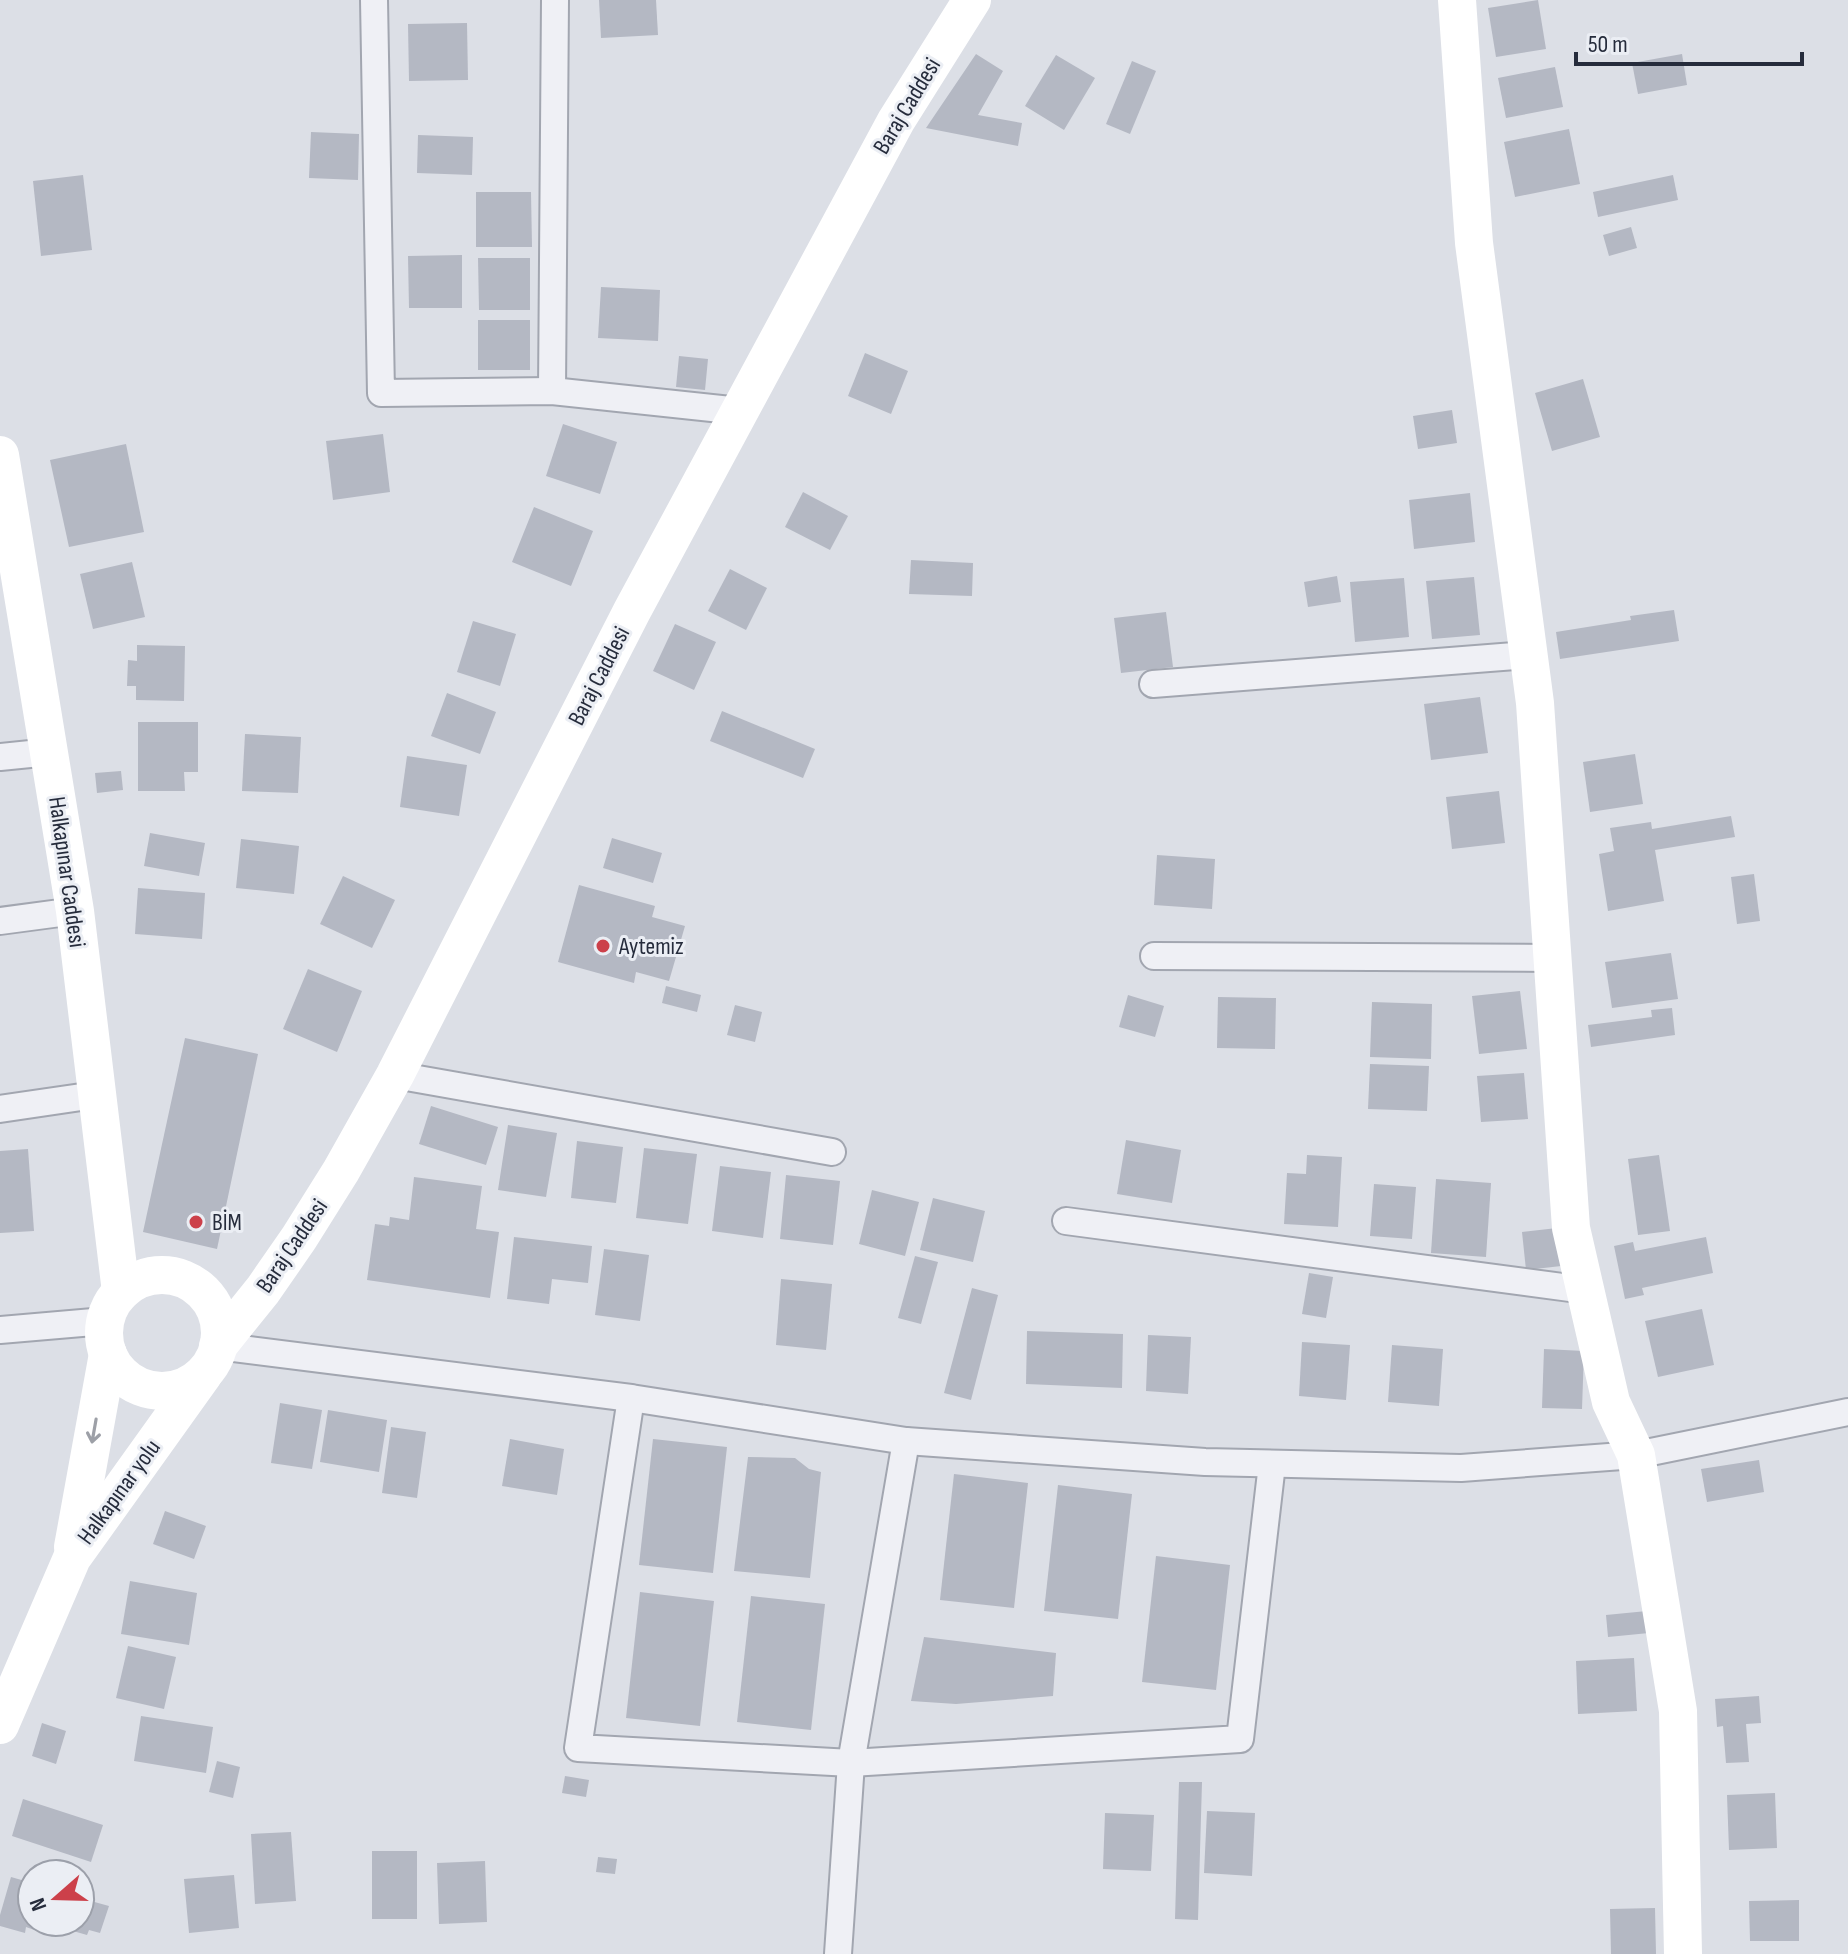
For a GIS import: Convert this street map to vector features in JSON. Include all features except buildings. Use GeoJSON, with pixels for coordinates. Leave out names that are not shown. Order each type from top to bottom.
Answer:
{"type":"FeatureCollection","features":[{"type":"Feature","properties":{"kind":"main road","name":"Baraj Caddesi"},"geometry":{"type":"LineString","coordinates":[[211,1360],[299,1238],[395,1075],[578,715],[740,411],[896,121],[972,0]]}},
{"type":"Feature","properties":{"kind":"main road"},"geometry":{"type":"LineString","coordinates":[[1457,0],[1474,243],[1535,703],[1571,1228],[1611,1402],[1636,1455],[1678,1711],[1683,1954]]}},
{"type":"Feature","properties":{"kind":"main road","name":"Halkapınar Caddesi"},"geometry":{"type":"LineString","coordinates":[[0,455],[75,911],[95,1095],[111,1322]]}},
{"type":"Feature","properties":{"kind":"main road"},"geometry":{"type":"LineString","coordinates":[[149,1276],[166,1276],[190,1283],[209,1299],[220,1329],[211,1360],[190,1385],[158,1392],[127,1380],[115,1368],[111,1322],[134,1282],[149,1276]]}},
{"type":"Feature","properties":{"kind":"main road","name":"Halkapınar yolu"},"geometry":{"type":"LineString","coordinates":[[72,1558],[111,1322]]}},
{"type":"Feature","properties":{"kind":"main road","name":"Halkapınar yolu"},"geometry":{"type":"LineString","coordinates":[[72,1558],[211,1360]]}},
{"type":"Feature","properties":{"kind":"main road"},"geometry":{"type":"LineString","coordinates":[[0,1725],[72,1558]]}},
{"type":"Feature","properties":{"kind":"street"},"geometry":{"type":"LineString","coordinates":[[374,0],[381,393],[552,391],[740,411]]}},
{"type":"Feature","properties":{"kind":"street"},"geometry":{"type":"LineString","coordinates":[[552,391],[555,0]]}},
{"type":"Feature","properties":{"kind":"street"},"geometry":{"type":"LineString","coordinates":[[1153,684],[1528,655]]}},
{"type":"Feature","properties":{"kind":"street"},"geometry":{"type":"LineString","coordinates":[[0,757],[50,752]]}},
{"type":"Feature","properties":{"kind":"street"},"geometry":{"type":"LineString","coordinates":[[0,921],[75,911]]}},
{"type":"Feature","properties":{"kind":"street"},"geometry":{"type":"LineString","coordinates":[[1154,956],[1552,958]]}},
{"type":"Feature","properties":{"kind":"street"},"geometry":{"type":"LineString","coordinates":[[395,1075],[832,1152]]}},
{"type":"Feature","properties":{"kind":"street"},"geometry":{"type":"LineString","coordinates":[[0,1109],[95,1095]]}},
{"type":"Feature","properties":{"kind":"street"},"geometry":{"type":"LineString","coordinates":[[1066,1221],[1585,1290]]}},
{"type":"Feature","properties":{"kind":"street"},"geometry":{"type":"LineString","coordinates":[[0,1330],[111,1322]]}},
{"type":"Feature","properties":{"kind":"street"},"geometry":{"type":"LineString","coordinates":[[211,1360],[631,1398],[906,1441],[1205,1462],[1461,1468],[1636,1455],[1848,1412]]}},
{"type":"Feature","properties":{"kind":"street"},"geometry":{"type":"LineString","coordinates":[[631,1398],[578,1748],[851,1763],[1240,1739],[1272,1464]]}},
{"type":"Feature","properties":{"kind":"street"},"geometry":{"type":"LineString","coordinates":[[838,1954],[851,1763],[906,1441]]}},
{"type":"Feature","properties":{"kind":"place","name":"Aytemiz"},"geometry":{"type":"Point","coordinates":[603,946]}},
{"type":"Feature","properties":{"kind":"place","name":"BİM"},"geometry":{"type":"Point","coordinates":[196,1222]}}]}
